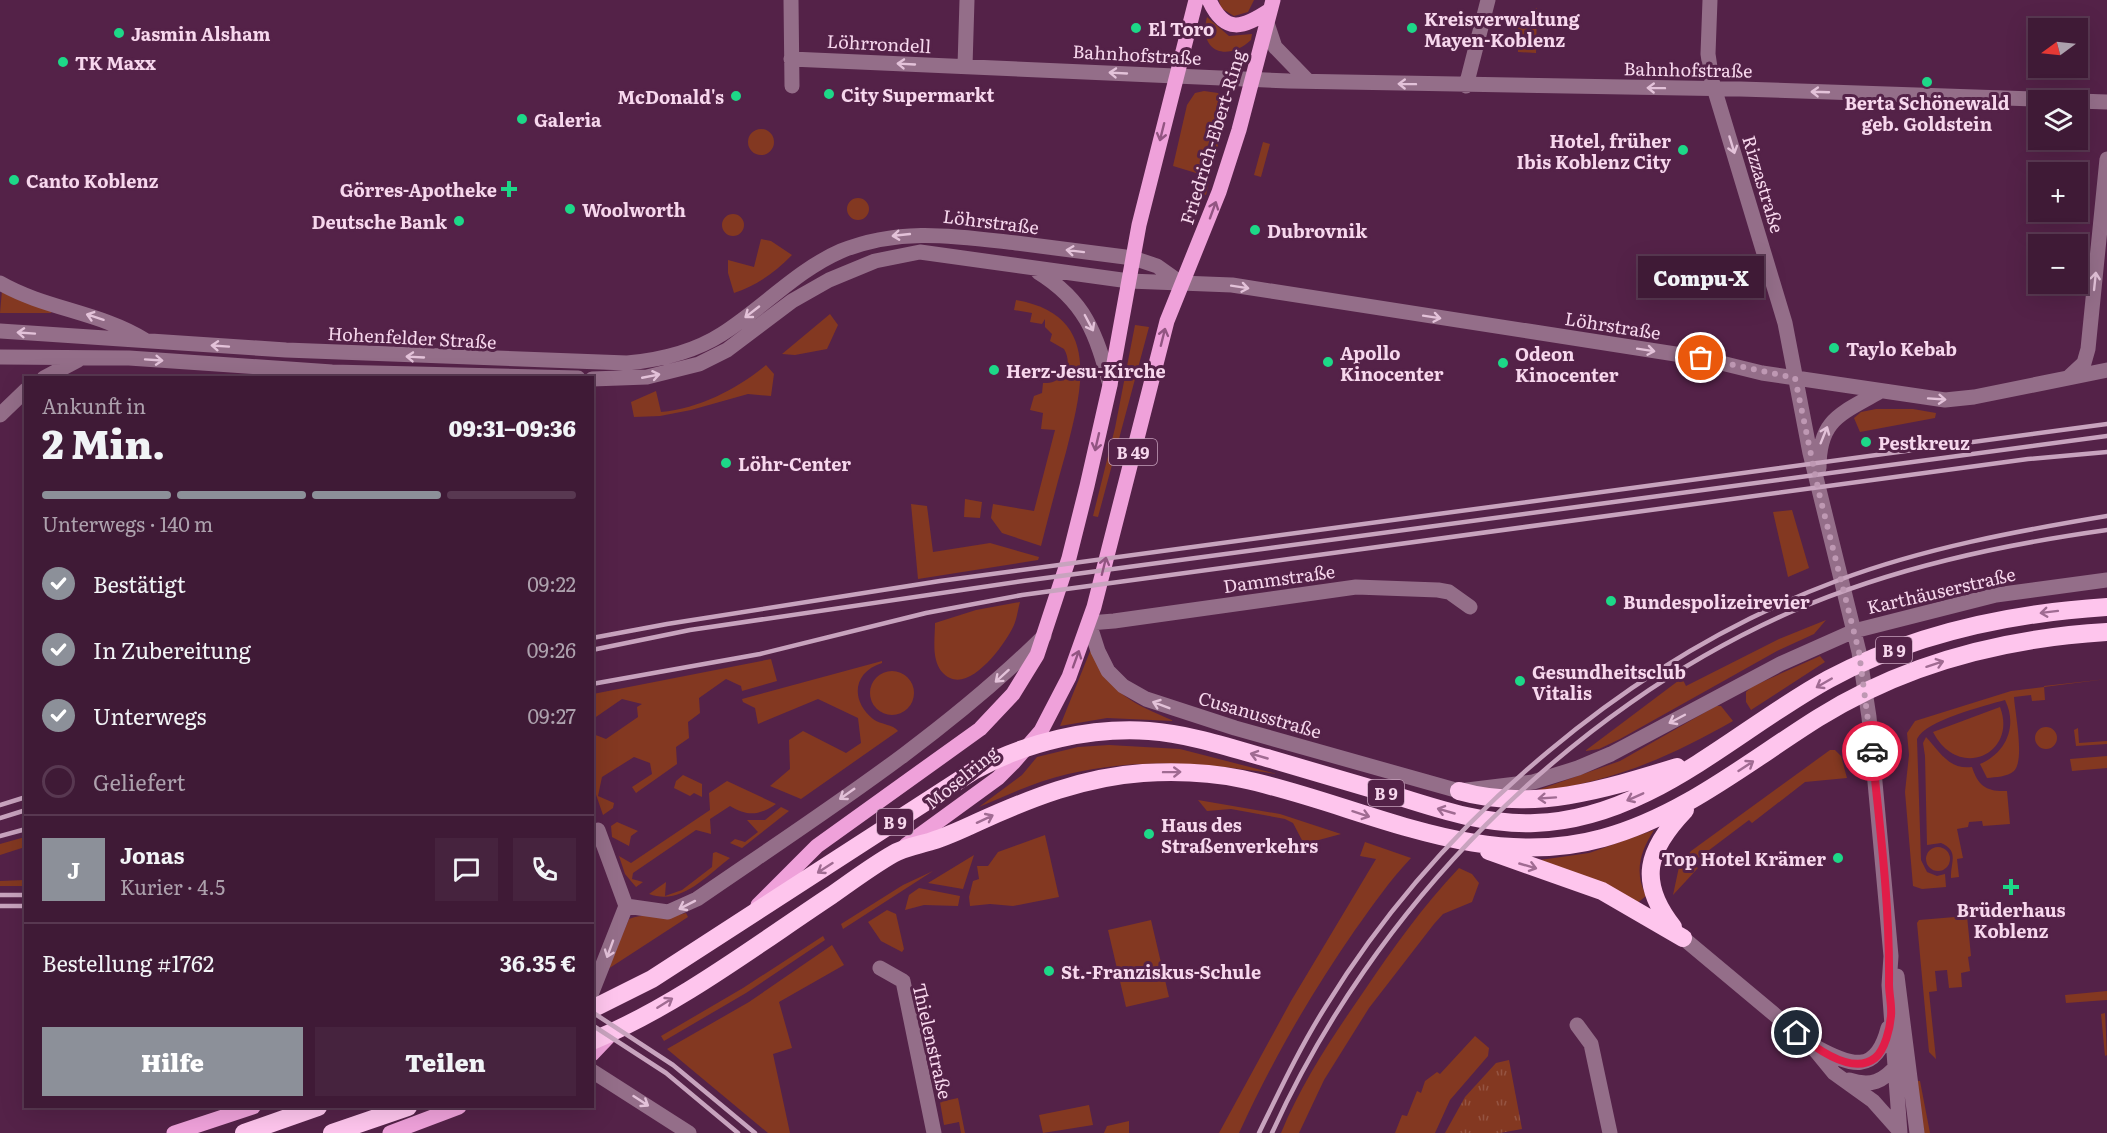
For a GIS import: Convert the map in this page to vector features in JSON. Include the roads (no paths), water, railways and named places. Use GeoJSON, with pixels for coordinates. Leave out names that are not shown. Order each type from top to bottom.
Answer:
{"type":"FeatureCollection","features":[{"type":"Feature","properties":{"kind":"highway","name":"B 9"},"geometry":{"type":"LineString","coordinates":[[740,924],[975,770],[1008,753],[1058,739],[1109,732],[1149,731],[1220,744],[1458,814],[1494,821],[1533,823],[1581,817],[1607,809],[1651,790],[1705,759],[1821,684],[1878,656],[1994,620],[2107,607]]}},
{"type":"Feature","properties":{"kind":"highway","name":"B 9"},"geometry":{"type":"LineString","coordinates":[[897,852],[942,838],[1071,785],[1122,775],[1176,772],[1210,774],[1259,783],[1407,828],[1475,843],[1513,848],[1557,847],[1600,839],[1639,826],[1696,798],[1815,719],[1905,674],[1982,650],[2040,639],[2107,632]]}},
{"type":"Feature","properties":{"kind":"highway"},"geometry":{"type":"LineString","coordinates":[[1459,791],[1499,800],[1555,798],[1603,790],[1705,759]]}},
{"type":"Feature","properties":{"kind":"highway"},"geometry":{"type":"LineString","coordinates":[[1683,938],[1658,906],[1650,880],[1654,852],[1669,826],[1696,798]]}},
{"type":"Feature","properties":{"kind":"highway"},"geometry":{"type":"LineString","coordinates":[[1475,843],[1512,861],[1564,876],[1602,891],[1683,938]]}},
{"type":"Feature","properties":{"kind":"highway","name":"Moselring"},"geometry":{"type":"LineString","coordinates":[[594,1040],[614,1032],[705,979],[897,852]]}},
{"type":"Feature","properties":{"kind":"highway","name":"Moselring"},"geometry":{"type":"LineString","coordinates":[[594,1008],[652,979],[740,924]]}},
{"type":"Feature","properties":{"kind":"highway"},"geometry":{"type":"LineString","coordinates":[[244,1133],[315,1108]]}},
{"type":"Feature","properties":{"kind":"highway"},"geometry":{"type":"LineString","coordinates":[[332,1133],[405,1108]]}},
{"type":"Feature","properties":{"kind":"main road","name":"B 49"},"geometry":{"type":"LineString","coordinates":[[1129,281],[1176,75],[1196,0]]}},
{"type":"Feature","properties":{"kind":"main road"},"geometry":{"type":"LineString","coordinates":[[1209,0],[1218,16],[1230,25],[1243,25],[1270,11]]}},
{"type":"Feature","properties":{"kind":"main road","name":"Friedrich-Ebert-Ring"},"geometry":{"type":"LineString","coordinates":[[1181,283],[1213,209],[1239,130],[1270,11]]}},
{"type":"Feature","properties":{"kind":"main road","name":"Moselring"},"geometry":{"type":"LineString","coordinates":[[740,924],[817,846],[959,745],[996,714],[1029,669],[1044,636],[1071,548],[1110,385],[1129,281]]}},
{"type":"Feature","properties":{"kind":"main road","name":"Moselring"},"geometry":{"type":"LineString","coordinates":[[897,852],[998,778],[1013,763],[1041,731],[1069,677],[1089,623],[1167,321],[1181,283]]}},
{"type":"Feature","properties":{"kind":"main road","name":"B 9"},"geometry":{"type":"LineString","coordinates":[[594,1052],[614,1032]]}},
{"type":"Feature","properties":{"kind":"main road"},"geometry":{"type":"LineString","coordinates":[[174,1133],[250,1108]]}},
{"type":"Feature","properties":{"kind":"main road"},"geometry":{"type":"LineString","coordinates":[[390,1133],[456,1108]]}},
{"type":"Feature","properties":{"kind":"street"},"geometry":{"type":"LineString","coordinates":[[791,0],[792,86]]}},
{"type":"Feature","properties":{"kind":"street"},"geometry":{"type":"LineString","coordinates":[[965,66],[967,0]]}},
{"type":"Feature","properties":{"kind":"street"},"geometry":{"type":"LineString","coordinates":[[1466,86],[1488,0]]}},
{"type":"Feature","properties":{"kind":"street","name":"Rizzastraße"},"geometry":{"type":"LineString","coordinates":[[1710,0],[1708,54],[1714,89],[1779,298],[1819,493]]}},
{"type":"Feature","properties":{"kind":"street"},"geometry":{"type":"LineString","coordinates":[[1270,11],[1275,47],[1308,81]]}},
{"type":"Feature","properties":{"kind":"street","name":"Löhrrondell"},"geometry":{"type":"LineString","coordinates":[[791,59],[965,66]]}},
{"type":"Feature","properties":{"kind":"street","name":"Bahnhofstraße"},"geometry":{"type":"LineString","coordinates":[[965,66],[1466,86],[1714,89],[2028,99]]}},
{"type":"Feature","properties":{"kind":"street"},"geometry":{"type":"LineString","coordinates":[[2088,101],[2107,102]]}},
{"type":"Feature","properties":{"kind":"street"},"geometry":{"type":"LineString","coordinates":[[2070,376],[2084,363],[2088,349],[2107,159]]}},
{"type":"Feature","properties":{"kind":"street","name":"Löhrstraße"},"geometry":{"type":"LineString","coordinates":[[798,277],[841,252],[876,239],[902,234],[944,235],[1133,258],[1157,266],[1181,283]]}},
{"type":"Feature","properties":{"kind":"street","name":"Löhrstraße"},"geometry":{"type":"LineString","coordinates":[[594,379],[648,377],[699,363],[727,350],[804,294],[875,261],[920,252],[1129,281],[1244,287],[1701,358],[1795,378],[1879,392],[1955,399],[2107,370]]}},
{"type":"Feature","properties":{"kind":"street"},"geometry":{"type":"LineString","coordinates":[[1033,268],[1062,288],[1080,308],[1096,339],[1110,385]]}},
{"type":"Feature","properties":{"kind":"street","name":"Hohenfelder Straße"},"geometry":{"type":"LineString","coordinates":[[0,331],[147,342],[462,359],[627,363],[670,355],[710,341],[798,277]]}},
{"type":"Feature","properties":{"kind":"street"},"geometry":{"type":"LineString","coordinates":[[0,282],[17,292],[123,327],[147,342]]}},
{"type":"Feature","properties":{"kind":"street","name":"Hohenfelder Straße"},"geometry":{"type":"LineString","coordinates":[[0,357],[129,358],[332,372],[496,376]]}},
{"type":"Feature","properties":{"kind":"street"},"geometry":{"type":"LineString","coordinates":[[48,376],[80,359]]}},
{"type":"Feature","properties":{"kind":"street"},"geometry":{"type":"LineString","coordinates":[[0,415],[24,392]]}},
{"type":"Feature","properties":{"kind":"street"},"geometry":{"type":"LineString","coordinates":[[1879,392],[1836,418],[1825,430],[1819,453],[1819,493],[1854,631],[1869,717],[1891,956],[1891,1078],[1899,1132]]}},
{"type":"Feature","properties":{"kind":"street","name":"Karthäuserstraße"},"geometry":{"type":"LineString","coordinates":[[1459,791],[1533,782],[1578,768],[1611,754],[1780,664],[1854,631],[1996,595],[2107,580]]}},
{"type":"Feature","properties":{"kind":"street","name":"Dammstraße"},"geometry":{"type":"LineString","coordinates":[[1089,623],[1356,587],[1438,590],[1449,592],[1470,607]]}},
{"type":"Feature","properties":{"kind":"street","name":"Cusanusstraße"},"geometry":{"type":"LineString","coordinates":[[1089,623],[1098,651],[1108,671],[1123,686],[1146,699],[1235,728],[1459,791]]}},
{"type":"Feature","properties":{"kind":"street"},"geometry":{"type":"LineString","coordinates":[[626,906],[668,912],[697,899],[927,738],[997,680],[1044,636]]}},
{"type":"Feature","properties":{"kind":"street"},"geometry":{"type":"LineString","coordinates":[[594,987],[626,906],[598,830]]}},
{"type":"Feature","properties":{"kind":"street"},"geometry":{"type":"LineString","coordinates":[[1683,938],[1810,1045],[1840,1077],[1881,1107],[1899,1132]]}},
{"type":"Feature","properties":{"kind":"street"},"geometry":{"type":"LineString","coordinates":[[1891,956],[1900,992],[1917,1133]]}},
{"type":"Feature","properties":{"kind":"street","name":"Thielenstraße"},"geometry":{"type":"LineString","coordinates":[[880,968],[903,981],[934,1133]]}},
{"type":"Feature","properties":{"kind":"street"},"geometry":{"type":"LineString","coordinates":[[1864,1063],[1875,1058],[1882,1049],[1892,1016]]}},
{"type":"Feature","properties":{"kind":"street"},"geometry":{"type":"LineString","coordinates":[[1577,1024],[1591,1044],[1596,1060],[1610,1133]]}},
{"type":"Feature","properties":{"kind":"street"},"geometry":{"type":"LineString","coordinates":[[1810,1045],[1841,1060],[1864,1063],[1891,1078],[1914,1111]]}},
{"type":"Feature","properties":{"kind":"street"},"geometry":{"type":"LineString","coordinates":[[1840,1077],[1868,1084],[1891,1078],[1906,1052]]}},
{"type":"Feature","properties":{"kind":"street"},"geometry":{"type":"LineString","coordinates":[[594,1072],[689,1133]]}},
{"type":"Feature","properties":{"kind":"railway"},"geometry":{"type":"LineString","coordinates":[[594,638],[940,581],[2107,424]]}},
{"type":"Feature","properties":{"kind":"railway"},"geometry":{"type":"LineString","coordinates":[[594,650],[690,630],[1023,581],[2107,436]]}},
{"type":"Feature","properties":{"kind":"railway"},"geometry":{"type":"LineString","coordinates":[[594,684],[760,654],[926,613],[1022,595],[2028,459],[2107,452]]}},
{"type":"Feature","properties":{"kind":"railway"},"geometry":{"type":"LineString","coordinates":[[1259,1133],[1299,1053],[1326,1006],[1373,937],[1426,871],[1484,809],[1548,752],[1616,699],[1688,653],[1762,613],[1839,580],[1938,550],[2005,534],[2107,516]]}},
{"type":"Feature","properties":{"kind":"railway"},"geometry":{"type":"LineString","coordinates":[[1272,1133],[1314,1050],[1364,971],[1422,896],[1486,825],[1555,761],[1630,703],[1710,653],[1793,611],[1869,582],[1987,551],[2107,530]]}},
{"type":"Feature","properties":{"kind":"railway"},"geometry":{"type":"LineString","coordinates":[[0,805],[24,798]]}},
{"type":"Feature","properties":{"kind":"railway"},"geometry":{"type":"LineString","coordinates":[[0,818],[24,811]]}},
{"type":"Feature","properties":{"kind":"railway"},"geometry":{"type":"LineString","coordinates":[[0,836],[24,830]]}},
{"type":"Feature","properties":{"kind":"railway"},"geometry":{"type":"LineString","coordinates":[[0,895],[24,895]]}},
{"type":"Feature","properties":{"kind":"railway"},"geometry":{"type":"LineString","coordinates":[[0,906],[24,906]]}},
{"type":"Feature","properties":{"kind":"railway"},"geometry":{"type":"LineString","coordinates":[[594,1013],[673,1065],[755,1133]]}},
{"type":"Feature","properties":{"kind":"railway"},"geometry":{"type":"LineString","coordinates":[[594,1026],[666,1073],[738,1133]]}},
{"type":"Feature","properties":{"kind":"place","name":"El Toro"},"geometry":{"type":"Point","coordinates":[1136,28]}},
{"type":"Feature","properties":{"kind":"place","name":"Kreisverwaltung Mayen-Koblenz"},"geometry":{"type":"Point","coordinates":[1412,28]}},
{"type":"Feature","properties":{"kind":"place","name":"Jasmin Alsham"},"geometry":{"type":"Point","coordinates":[119,33]}},
{"type":"Feature","properties":{"kind":"place","name":"TK Maxx"},"geometry":{"type":"Point","coordinates":[63,62]}},
{"type":"Feature","properties":{"kind":"place","name":"Berta Schönewald geb. Goldstein"},"geometry":{"type":"Point","coordinates":[1927,82]}},
{"type":"Feature","properties":{"kind":"place","name":"City Supermarkt"},"geometry":{"type":"Point","coordinates":[829,94]}},
{"type":"Feature","properties":{"kind":"place","name":"McDonald's"},"geometry":{"type":"Point","coordinates":[736,96]}},
{"type":"Feature","properties":{"kind":"place","name":"Galeria"},"geometry":{"type":"Point","coordinates":[522,119]}},
{"type":"Feature","properties":{"kind":"place","name":"Hotel, früher Ibis Koblenz City"},"geometry":{"type":"Point","coordinates":[1683,150]}},
{"type":"Feature","properties":{"kind":"place","name":"Canto Koblenz"},"geometry":{"type":"Point","coordinates":[14,180]}},
{"type":"Feature","properties":{"kind":"place","name":"Görres-Apotheke"},"geometry":{"type":"Point","coordinates":[509,189]}},
{"type":"Feature","properties":{"kind":"place","name":"Woolworth"},"geometry":{"type":"Point","coordinates":[570,209]}},
{"type":"Feature","properties":{"kind":"place","name":"Deutsche Bank"},"geometry":{"type":"Point","coordinates":[459,221]}},
{"type":"Feature","properties":{"kind":"place","name":"Dubrovnik"},"geometry":{"type":"Point","coordinates":[1255,230]}},
{"type":"Feature","properties":{"kind":"place","name":"Taylo Kebab"},"geometry":{"type":"Point","coordinates":[1834,348]}},
{"type":"Feature","properties":{"kind":"place","name":"Compu-X"},"geometry":{"type":"Point","coordinates":[1701,358]}},
{"type":"Feature","properties":{"kind":"place","name":"Apollo Kinocenter"},"geometry":{"type":"Point","coordinates":[1328,362]}},
{"type":"Feature","properties":{"kind":"place","name":"Odeon Kinocenter"},"geometry":{"type":"Point","coordinates":[1503,363]}},
{"type":"Feature","properties":{"kind":"place","name":"Herz-Jesu-Kirche"},"geometry":{"type":"Point","coordinates":[994,370]}},
{"type":"Feature","properties":{"kind":"place","name":"Pestkreuz"},"geometry":{"type":"Point","coordinates":[1866,442]}},
{"type":"Feature","properties":{"kind":"place","name":"Löhr-Center"},"geometry":{"type":"Point","coordinates":[726,463]}},
{"type":"Feature","properties":{"kind":"place","name":"Bundespolizeirevier"},"geometry":{"type":"Point","coordinates":[1611,601]}},
{"type":"Feature","properties":{"kind":"place","name":"Gesundheitsclub Vitalis"},"geometry":{"type":"Point","coordinates":[1520,681]}},
{"type":"Feature","properties":{"kind":"place","name":"Haus des Straßenverkehrs"},"geometry":{"type":"Point","coordinates":[1149,834]}},
{"type":"Feature","properties":{"kind":"place","name":"Top Hotel Krämer"},"geometry":{"type":"Point","coordinates":[1838,858]}},
{"type":"Feature","properties":{"kind":"place","name":"Brüderhaus Koblenz"},"geometry":{"type":"Point","coordinates":[2011,887]}},
{"type":"Feature","properties":{"kind":"place","name":"St.-Franziskus-Schule"},"geometry":{"type":"Point","coordinates":[1049,971]}}]}
